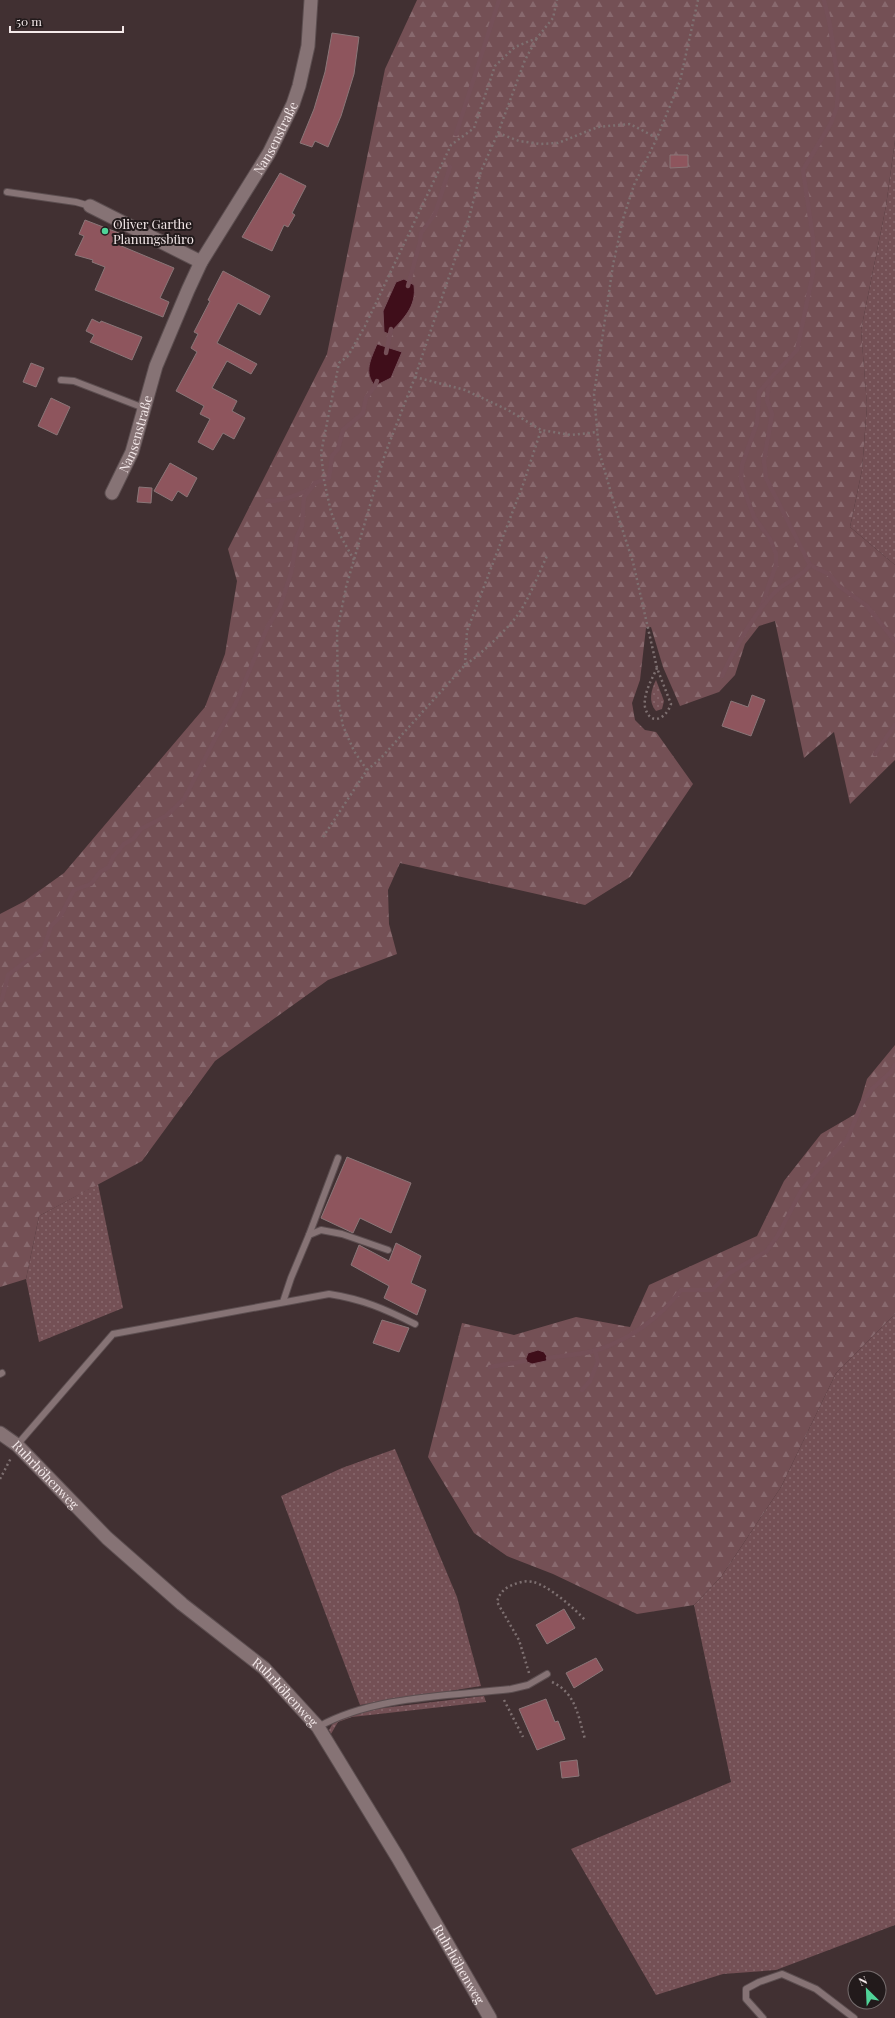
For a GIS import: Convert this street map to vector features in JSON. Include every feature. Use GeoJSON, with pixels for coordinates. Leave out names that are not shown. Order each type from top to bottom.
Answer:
{"type":"FeatureCollection","features":[{"type":"Feature","properties":{"kind":"street","name":"Nansenstraße"},"geometry":{"type":"LineString","coordinates":[[112,493],[132,452],[156,366],[201,262],[269,153],[293,104],[300,86],[308,46],[312,0]]}},
{"type":"Feature","properties":{"kind":"street"},"geometry":{"type":"LineString","coordinates":[[90,206],[201,262]]}},
{"type":"Feature","properties":{"kind":"street","name":"Ruhrhöhenweg"},"geometry":{"type":"LineString","coordinates":[[0,1433],[17,1445],[107,1538],[182,1604],[264,1668],[318,1727],[398,1858],[490,2018]]}},
{"type":"Feature","properties":{"kind":"lane"},"geometry":{"type":"LineString","coordinates":[[7,192],[76,202],[90,206]]}},
{"type":"Feature","properties":{"kind":"lane"},"geometry":{"type":"LineString","coordinates":[[61,380],[74,381],[144,408]]}},
{"type":"Feature","properties":{"kind":"lane"},"geometry":{"type":"LineString","coordinates":[[283,1302],[338,1158]]}},
{"type":"Feature","properties":{"kind":"lane"},"geometry":{"type":"LineString","coordinates":[[309,1235],[321,1230],[342,1234],[388,1250]]}},
{"type":"Feature","properties":{"kind":"lane"},"geometry":{"type":"LineString","coordinates":[[17,1445],[113,1334],[329,1294],[351,1297],[375,1305],[415,1324]]}},
{"type":"Feature","properties":{"kind":"lane"},"geometry":{"type":"LineString","coordinates":[[318,1727],[335,1717],[382,1703],[495,1691],[528,1685],[546,1674]]}},
{"type":"Feature","properties":{"kind":"lane"},"geometry":{"type":"LineString","coordinates":[[763,2018],[746,1999],[746,1989],[759,1982],[782,1974],[816,1989],[854,2018]]}},
{"type":"Feature","properties":{"kind":"path"},"geometry":{"type":"LineString","coordinates":[[367,770],[354,751],[343,726],[338,699],[337,632],[354,560],[385,454],[415,377],[469,218],[481,171],[498,133],[525,60],[537,38],[553,18],[557,0]]}},
{"type":"Feature","properties":{"kind":"path"},"geometry":{"type":"LineString","coordinates":[[657,668],[646,696],[645,707],[649,714],[654,718],[661,719],[668,714],[672,704],[657,668],[633,562],[599,451],[594,394],[613,265],[623,219],[634,185],[657,138],[680,81],[698,0]]}},
{"type":"Feature","properties":{"kind":"path"},"geometry":{"type":"LineString","coordinates":[[354,560],[340,535],[330,512],[321,453],[339,363],[348,356],[365,326],[452,146],[474,128],[495,66],[515,47],[537,38]]}},
{"type":"Feature","properties":{"kind":"path"},"geometry":{"type":"LineString","coordinates":[[498,133],[519,141],[540,144],[558,143],[598,127],[630,124],[657,138]]}},
{"type":"Feature","properties":{"kind":"path"},"geometry":{"type":"LineString","coordinates":[[415,377],[465,390],[508,410],[541,430],[571,435],[598,432]]}},
{"type":"Feature","properties":{"kind":"path"},"geometry":{"type":"LineString","coordinates":[[465,665],[467,631],[524,482],[541,430]]}},
{"type":"Feature","properties":{"kind":"path"},"geometry":{"type":"LineString","coordinates":[[323,837],[367,770],[380,759],[465,665],[478,656],[514,621],[531,591],[547,556]]}},
{"type":"Feature","properties":{"kind":"path"},"geometry":{"type":"LineString","coordinates":[[528,1685],[530,1677],[519,1640],[497,1602],[498,1596],[505,1589],[515,1584],[525,1581],[535,1582],[571,1605],[585,1620]]}},
{"type":"Feature","properties":{"kind":"path"},"geometry":{"type":"LineString","coordinates":[[535,1680],[550,1681],[562,1686],[570,1695],[577,1709],[584,1739]]}},
{"type":"Feature","properties":{"kind":"path"},"geometry":{"type":"LineString","coordinates":[[495,1691],[503,1697],[523,1737]]}},
{"type":"Feature","properties":{"kind":"green space"},"geometry":{"type":"Polygon","coordinates":[[[417,0],[895,0],[895,140],[886,206],[861,330],[867,405],[862,470],[850,527],[895,565],[895,760],[850,804],[834,732],[804,758],[775,621],[759,626],[745,644],[735,675],[719,692],[680,706],[663,667],[651,627],[646,628],[640,680],[632,703],[635,720],[645,730],[656,732],[693,784],[630,877],[585,905],[400,863],[388,890],[389,924],[397,954],[328,980],[215,1061],[142,1161],[39,1216],[26,1279],[0,1287],[0,914],[25,901],[64,873],[205,707],[225,654],[237,581],[228,549],[327,354],[385,69],[417,0]]]}},
{"type":"Feature","properties":{"kind":"green space"},"geometry":{"type":"Polygon","coordinates":[[[895,140],[895,565],[850,527],[862,470],[867,406],[861,330],[886,206],[895,140]]]}},
{"type":"Feature","properties":{"kind":"green space"},"geometry":{"type":"Polygon","coordinates":[[[656,680],[664,701],[662,709],[656,711],[652,704],[651,696],[656,680]]]}},
{"type":"Feature","properties":{"kind":"green space"},"geometry":{"type":"Polygon","coordinates":[[[895,1045],[895,1314],[836,1373],[781,1487],[721,1577],[694,1605],[637,1614],[553,1574],[507,1556],[474,1533],[428,1457],[462,1323],[514,1335],[576,1317],[630,1327],[649,1285],[757,1236],[784,1181],[821,1134],[857,1113],[867,1079],[895,1045]]]}},
{"type":"Feature","properties":{"kind":"green space"},"geometry":{"type":"Polygon","coordinates":[[[98,1184],[123,1308],[39,1342],[26,1279],[39,1216],[98,1184]]]}},
{"type":"Feature","properties":{"kind":"green space"},"geometry":{"type":"Polygon","coordinates":[[[895,1314],[895,1925],[776,1970],[723,1974],[656,1995],[571,1849],[731,1782],[694,1605],[721,1577],[781,1487],[836,1373],[895,1314]]]}},
{"type":"Feature","properties":{"kind":"green space"},"geometry":{"type":"Polygon","coordinates":[[[395,1449],[457,1597],[481,1686],[360,1705],[281,1496],[342,1468],[395,1449]]]}},
{"type":"Feature","properties":{"kind":"green space"},"geometry":{"type":"Polygon","coordinates":[[[484,1696],[486,1702],[352,1717],[338,1722],[331,1734],[329,1730],[333,1723],[340,1718],[366,1710],[484,1696]]]}},
{"type":"Feature","properties":{"kind":"shaded area"},"geometry":{"type":"Polygon","coordinates":[[[404,279],[414,285],[413,300],[408,312],[389,334],[384,332],[383,311],[396,282],[404,279]]]}},
{"type":"Feature","properties":{"kind":"shaded area"},"geometry":{"type":"Polygon","coordinates":[[[377,344],[402,352],[391,378],[375,386],[369,376],[369,365],[377,344]]]}},
{"type":"Feature","properties":{"kind":"shaded area"},"geometry":{"type":"Polygon","coordinates":[[[538,1350],[544,1352],[548,1358],[546,1361],[532,1364],[525,1361],[528,1353],[538,1350]]]}},
{"type":"Feature","properties":{"kind":"building"},"geometry":{"type":"Polygon","coordinates":[[[332,33],[359,37],[354,74],[341,116],[328,147],[315,141],[312,147],[300,143],[314,109],[325,72],[332,33]]]}},
{"type":"Feature","properties":{"kind":"building"},"geometry":{"type":"Polygon","coordinates":[[[670,155],[688,155],[688,167],[670,168],[670,155]]]}},
{"type":"Feature","properties":{"kind":"building"},"geometry":{"type":"Polygon","coordinates":[[[280,173],[306,186],[292,213],[295,215],[288,227],[284,225],[272,251],[242,237],[280,173]]]}},
{"type":"Feature","properties":{"kind":"building"},"geometry":{"type":"Polygon","coordinates":[[[85,220],[124,235],[119,245],[174,268],[160,298],[169,302],[163,317],[95,290],[105,267],[92,262],[93,260],[75,255],[84,236],[79,234],[85,220]]]}},
{"type":"Feature","properties":{"kind":"building"},"geometry":{"type":"Polygon","coordinates":[[[223,271],[270,296],[260,315],[238,303],[217,343],[257,364],[251,374],[227,361],[212,388],[237,401],[232,411],[245,418],[234,439],[223,433],[213,450],[198,442],[210,419],[200,414],[204,406],[176,391],[197,352],[191,348],[198,334],[194,332],[223,271]]]}},
{"type":"Feature","properties":{"kind":"building"},"geometry":{"type":"Polygon","coordinates":[[[92,319],[142,337],[132,360],[90,342],[94,335],[86,331],[92,319]]]}},
{"type":"Feature","properties":{"kind":"building"},"geometry":{"type":"Polygon","coordinates":[[[31,363],[44,368],[36,387],[23,382],[31,363]]]}},
{"type":"Feature","properties":{"kind":"building"},"geometry":{"type":"Polygon","coordinates":[[[51,398],[70,407],[57,435],[38,426],[51,398]]]}},
{"type":"Feature","properties":{"kind":"building"},"geometry":{"type":"Polygon","coordinates":[[[170,463],[197,478],[187,497],[178,491],[172,501],[154,491],[170,463]]]}},
{"type":"Feature","properties":{"kind":"building"},"geometry":{"type":"Polygon","coordinates":[[[139,487],[152,488],[151,503],[137,502],[139,487]]]}},
{"type":"Feature","properties":{"kind":"building"},"geometry":{"type":"Polygon","coordinates":[[[752,695],[765,700],[751,736],[722,726],[731,701],[748,707],[752,695]]]}},
{"type":"Feature","properties":{"kind":"building"},"geometry":{"type":"Polygon","coordinates":[[[347,1157],[411,1183],[391,1233],[360,1218],[353,1233],[321,1218],[347,1157]]]}},
{"type":"Feature","properties":{"kind":"building"},"geometry":{"type":"Polygon","coordinates":[[[396,1243],[421,1256],[411,1283],[426,1290],[417,1315],[384,1298],[389,1286],[351,1265],[359,1245],[389,1261],[396,1243]]]}},
{"type":"Feature","properties":{"kind":"building"},"geometry":{"type":"Polygon","coordinates":[[[382,1320],[409,1328],[399,1352],[373,1343],[382,1320]]]}},
{"type":"Feature","properties":{"kind":"building"},"geometry":{"type":"Polygon","coordinates":[[[564,1609],[575,1628],[547,1644],[536,1625],[564,1609]]]}},
{"type":"Feature","properties":{"kind":"building"},"geometry":{"type":"Polygon","coordinates":[[[596,1658],[603,1670],[574,1688],[566,1673],[596,1658]]]}},
{"type":"Feature","properties":{"kind":"building"},"geometry":{"type":"Polygon","coordinates":[[[546,1699],[555,1722],[558,1721],[565,1739],[537,1750],[519,1709],[546,1699]]]}},
{"type":"Feature","properties":{"kind":"building"},"geometry":{"type":"Polygon","coordinates":[[[577,1760],[579,1776],[562,1778],[560,1762],[577,1760]]]}},
{"type":"Feature","properties":{"kind":"waterway"},"geometry":{"type":"LineString","coordinates":[[456,134],[499,0]]}},
{"type":"Feature","properties":{"kind":"waterway"},"geometry":{"type":"LineString","coordinates":[[824,0],[830,25],[838,82],[837,107],[831,123],[803,170],[813,238],[813,273],[797,350],[769,380],[767,400],[772,414],[764,461],[766,478],[810,565],[829,574],[839,586],[867,606],[895,641]]}},
{"type":"Feature","properties":{"kind":"waterway"},"geometry":{"type":"LineString","coordinates":[[408,286],[421,233],[435,214],[450,167]]}},
{"type":"Feature","properties":{"kind":"waterway"},"geometry":{"type":"LineString","coordinates":[[386,353],[391,329]]}},
{"type":"Feature","properties":{"kind":"waterway"},"geometry":{"type":"LineString","coordinates":[[0,1000],[2,999],[8,975],[44,948],[51,926],[60,917],[74,890],[91,884],[100,872],[109,867],[113,857],[124,844],[133,839],[141,829],[166,816],[184,799],[216,737],[235,705],[268,626],[280,607],[291,573],[297,537],[302,526],[304,497],[315,483],[329,478],[332,456],[338,449],[343,430],[363,413],[366,398],[377,381]]}},
{"type":"Feature","properties":{"kind":"waterway"},"geometry":{"type":"LineString","coordinates":[[759,613],[776,565],[776,554],[770,539],[754,517],[741,481],[742,465],[757,423],[759,392],[769,381]]}},
{"type":"Feature","properties":{"kind":"waterway"},"geometry":{"type":"LineString","coordinates":[[267,501],[283,499],[308,490]]}},
{"type":"Feature","properties":{"kind":"waterway"},"geometry":{"type":"LineString","coordinates":[[722,676],[752,620],[776,591],[803,573],[810,565]]}},
{"type":"Feature","properties":{"kind":"waterway"},"geometry":{"type":"LineString","coordinates":[[875,754],[895,725]]}},
{"type":"Feature","properties":{"kind":"waterway"},"geometry":{"type":"LineString","coordinates":[[548,1358],[591,1352],[609,1346],[644,1326],[664,1309],[681,1290],[712,1290],[728,1274],[767,1251],[778,1235],[801,1191],[822,1165],[847,1140],[862,1103],[872,1089],[891,1072],[895,1065]]}},
{"type":"Feature","properties":{"kind":"waterway"},"geometry":{"type":"LineString","coordinates":[[582,1390],[590,1381],[598,1361],[595,1351]]}},
{"type":"Feature","properties":{"kind":"waterway"},"geometry":{"type":"LineString","coordinates":[[490,1367],[525,1361]]}},
{"type":"Feature","properties":{"kind":"place","name":"Oliver Garthe Planungsbüro"},"geometry":{"type":"Point","coordinates":[105,231]}}]}
